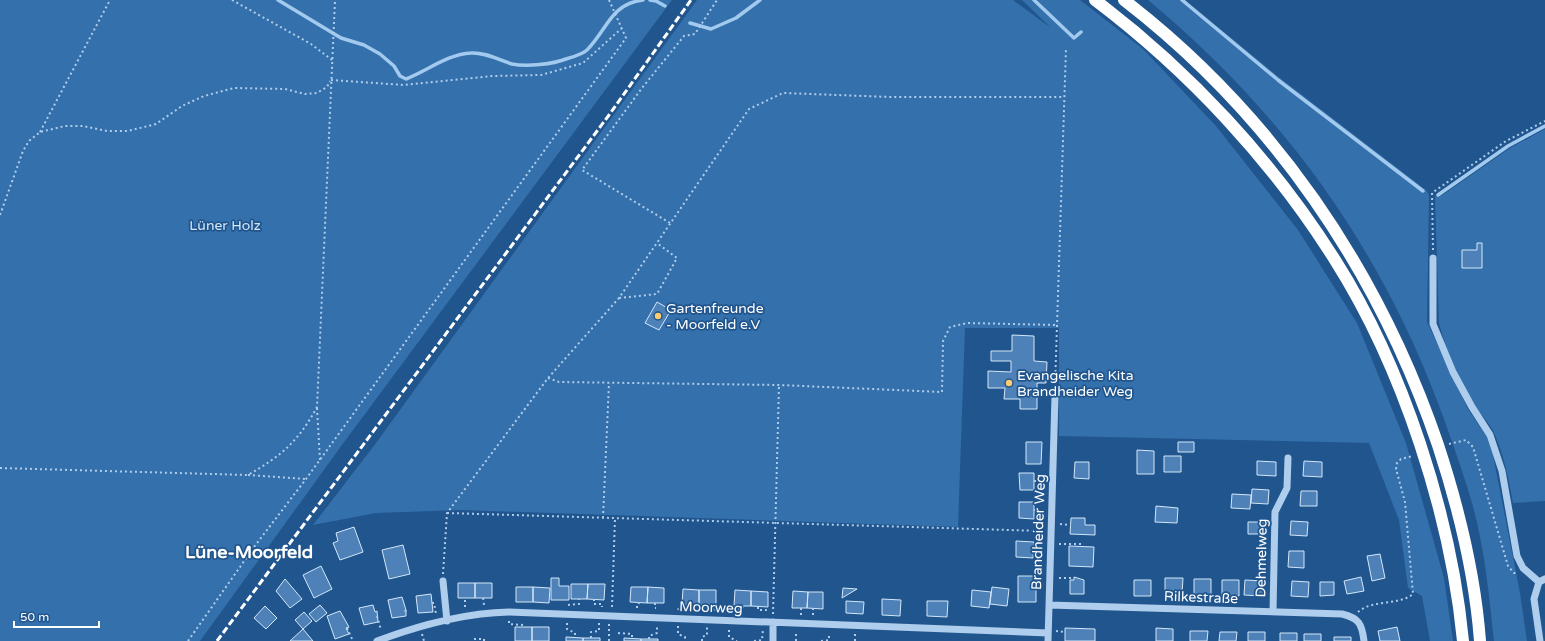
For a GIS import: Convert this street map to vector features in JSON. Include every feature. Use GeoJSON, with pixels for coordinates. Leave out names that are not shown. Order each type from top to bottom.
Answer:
{"type":"FeatureCollection","features":[{"type":"Feature","properties":{"kind":"highway"},"geometry":{"type":"LineString","coordinates":[[1095,0],[1167,60],[1214,105],[1286,190],[1336,261],[1366,315],[1392,374],[1430,476],[1443,519],[1453,565],[1463,641]]}},
{"type":"Feature","properties":{"kind":"highway"},"geometry":{"type":"LineString","coordinates":[[1124,0],[1202,69],[1265,136],[1300,180],[1339,236],[1364,276],[1409,367],[1446,470],[1460,516],[1470,562],[1478,612],[1480,641]]}},
{"type":"Feature","properties":{"kind":"street"},"geometry":{"type":"LineString","coordinates":[[1433,258],[1433,324],[1453,372],[1472,407],[1490,435],[1502,471],[1517,556],[1523,568],[1542,580],[1534,599],[1540,641]]}},
{"type":"Feature","properties":{"kind":"street","name":"Brandheider Weg"},"geometry":{"type":"LineString","coordinates":[[1048,641],[1055,396]]}},
{"type":"Feature","properties":{"kind":"street","name":"Dehmelweg"},"geometry":{"type":"LineString","coordinates":[[1273,612],[1275,512],[1287,488],[1288,458]]}},
{"type":"Feature","properties":{"kind":"street"},"geometry":{"type":"LineString","coordinates":[[443,581],[447,621]]}},
{"type":"Feature","properties":{"kind":"street","name":"Rilkestraße"},"geometry":{"type":"LineString","coordinates":[[1049,605],[1342,614],[1352,616]]}},
{"type":"Feature","properties":{"kind":"street","name":"Moorweg"},"geometry":{"type":"LineString","coordinates":[[380,640],[420,626],[484,613],[599,615],[1048,633]]}},
{"type":"Feature","properties":{"kind":"street"},"geometry":{"type":"LineString","coordinates":[[1352,616],[1358,621],[1364,641]]}},
{"type":"Feature","properties":{"kind":"street"},"geometry":{"type":"LineString","coordinates":[[773,622],[773,641]]}},
{"type":"Feature","properties":{"kind":"path"},"geometry":{"type":"LineString","coordinates":[[0,215],[24,151],[30,141],[40,132],[110,0]]}},
{"type":"Feature","properties":{"kind":"path"},"geometry":{"type":"LineString","coordinates":[[232,0],[311,44],[332,60]]}},
{"type":"Feature","properties":{"kind":"path"},"geometry":{"type":"LineString","coordinates":[[320,460],[317,407],[334,0]]}},
{"type":"Feature","properties":{"kind":"path"},"geometry":{"type":"LineString","coordinates":[[188,641],[254,547],[320,460],[626,38],[612,10],[609,0]]}},
{"type":"Feature","properties":{"kind":"path"},"geometry":{"type":"LineString","coordinates":[[670,223],[582,170],[642,88],[684,36],[695,34],[717,0]]}},
{"type":"Feature","properties":{"kind":"path"},"geometry":{"type":"LineString","coordinates":[[331,80],[404,85],[492,76],[541,75],[584,63],[622,28]]}},
{"type":"Feature","properties":{"kind":"path"},"geometry":{"type":"LineString","coordinates":[[1055,396],[1066,48]]}},
{"type":"Feature","properties":{"kind":"path"},"geometry":{"type":"LineString","coordinates":[[40,132],[65,126],[83,126],[107,131],[128,131],[156,124],[182,106],[204,96],[234,88],[285,89],[305,94],[317,93],[327,87],[331,80]]}},
{"type":"Feature","properties":{"kind":"path"},"geometry":{"type":"LineString","coordinates":[[443,581],[447,513],[548,378],[619,298],[749,109],[783,93],[891,97],[1064,97]]}},
{"type":"Feature","properties":{"kind":"path"},"geometry":{"type":"LineString","coordinates":[[1433,258],[1432,193],[1506,141],[1545,121]]}},
{"type":"Feature","properties":{"kind":"path"},"geometry":{"type":"LineString","coordinates":[[619,298],[657,294],[677,258],[656,243]]}},
{"type":"Feature","properties":{"kind":"path"},"geometry":{"type":"LineString","coordinates":[[548,378],[558,382],[779,386],[942,392],[943,341],[950,327],[967,323],[1058,324]]}},
{"type":"Feature","properties":{"kind":"path"},"geometry":{"type":"LineString","coordinates":[[603,518],[608,383]]}},
{"type":"Feature","properties":{"kind":"path"},"geometry":{"type":"LineString","coordinates":[[773,622],[777,523],[779,386]]}},
{"type":"Feature","properties":{"kind":"path"},"geometry":{"type":"LineString","coordinates":[[248,475],[269,463],[288,449],[308,424],[317,407]]}},
{"type":"Feature","properties":{"kind":"path"},"geometry":{"type":"LineString","coordinates":[[1460,440],[1466,440],[1473,447],[1508,566],[1514,573],[1520,573]]}},
{"type":"Feature","properties":{"kind":"path"},"geometry":{"type":"LineString","coordinates":[[1352,616],[1364,607],[1399,599],[1413,594],[1405,502],[1396,469],[1397,463],[1401,459]]}},
{"type":"Feature","properties":{"kind":"path"},"geometry":{"type":"LineString","coordinates":[[0,468],[248,475],[306,479]]}},
{"type":"Feature","properties":{"kind":"path"},"geometry":{"type":"LineString","coordinates":[[1034,510],[1038,510],[1038,524]]}},
{"type":"Feature","properties":{"kind":"path"},"geometry":{"type":"LineString","coordinates":[[447,513],[1051,532]]}},
{"type":"Feature","properties":{"kind":"path"},"geometry":{"type":"LineString","coordinates":[[609,641],[615,518]]}},
{"type":"Feature","properties":{"kind":"path"},"geometry":{"type":"LineString","coordinates":[[1033,550],[1037,551],[1037,539]]}},
{"type":"Feature","properties":{"kind":"path"},"geometry":{"type":"LineString","coordinates":[[1051,544],[1081,544],[1081,547]]}},
{"type":"Feature","properties":{"kind":"path"},"geometry":{"type":"LineString","coordinates":[[1050,578],[1074,578]]}},
{"type":"Feature","properties":{"kind":"path"},"geometry":{"type":"LineString","coordinates":[[405,610],[408,612]]}},
{"type":"Feature","properties":{"kind":"path"},"geometry":{"type":"LineString","coordinates":[[568,614],[567,629],[575,633],[575,637]]}},
{"type":"Feature","properties":{"kind":"path"},"geometry":{"type":"LineString","coordinates":[[591,638],[591,632],[599,631],[599,615]]}},
{"type":"Feature","properties":{"kind":"path"},"geometry":{"type":"LineString","coordinates":[[377,616],[380,640]]}},
{"type":"Feature","properties":{"kind":"path"},"geometry":{"type":"LineString","coordinates":[[649,639],[649,636],[657,633],[658,618]]}},
{"type":"Feature","properties":{"kind":"path"},"geometry":{"type":"LineString","coordinates":[[678,618],[678,634],[685,637],[685,641]]}},
{"type":"Feature","properties":{"kind":"path"},"geometry":{"type":"LineString","coordinates":[[702,641],[702,637],[707,634],[707,620]]}},
{"type":"Feature","properties":{"kind":"path"},"geometry":{"type":"LineString","coordinates":[[730,620],[729,637],[737,641]]}},
{"type":"Feature","properties":{"kind":"path"},"geometry":{"type":"LineString","coordinates":[[754,641],[762,640],[763,622]]}},
{"type":"Feature","properties":{"kind":"path"},"geometry":{"type":"LineString","coordinates":[[821,641],[829,640],[829,624]]}},
{"type":"Feature","properties":{"kind":"path"},"geometry":{"type":"LineString","coordinates":[[348,628],[353,641]]}},
{"type":"Feature","properties":{"kind":"path"},"geometry":{"type":"LineString","coordinates":[[618,633],[632,634],[632,638]]}},
{"type":"Feature","properties":{"kind":"path"},"geometry":{"type":"LineString","coordinates":[[474,638],[484,638],[484,641]]}},
{"type":"Feature","properties":{"kind":"green space","name":"Lüner Holz"},"geometry":{"type":"Polygon","coordinates":[[[0,0],[672,0],[342,445],[200,641],[0,641],[0,0]]]}},
{"type":"Feature","properties":{"kind":"green space"},"geometry":{"type":"Polygon","coordinates":[[[697,0],[1013,0],[1051,28],[1022,0],[1080,0],[1143,49],[1216,126],[1298,230],[1357,323],[1406,443],[1444,578],[1453,641],[1430,641],[1422,596],[1408,588],[1399,520],[1369,443],[1059,436],[1059,328],[965,328],[958,527],[461,510],[376,513],[313,525],[376,443],[697,0]]]}},
{"type":"Feature","properties":{"kind":"green space"},"geometry":{"type":"Polygon","coordinates":[[[1148,0],[1185,0],[1280,78],[1426,190],[1429,195],[1427,322],[1468,409],[1487,437],[1493,455],[1520,593],[1527,641],[1494,641],[1482,550],[1474,512],[1463,475],[1427,374],[1399,313],[1367,254],[1331,198],[1291,145],[1248,94],[1200,46],[1148,0]]]}},
{"type":"Feature","properties":{"kind":"green space"},"geometry":{"type":"Polygon","coordinates":[[[1545,129],[1545,501],[1513,503],[1506,468],[1495,435],[1489,424],[1476,407],[1459,377],[1445,344],[1439,323],[1435,196],[1439,197],[1444,194],[1510,148],[1545,129]]]}},
{"type":"Feature","properties":{"kind":"building"},"geometry":{"type":"Polygon","coordinates":[[[1477,243],[1482,243],[1482,268],[1462,268],[1462,250],[1477,250],[1477,243]]]}},
{"type":"Feature","properties":{"kind":"building","name":"Gartenfreunde - Moorfeld e.V"},"geometry":{"type":"Polygon","coordinates":[[[657,302],[671,310],[659,330],[645,323],[657,302]]]}},
{"type":"Feature","properties":{"kind":"building"},"geometry":{"type":"Polygon","coordinates":[[[1012,335],[1034,336],[1034,361],[1047,362],[1046,383],[1037,383],[1037,409],[1020,409],[1020,399],[1004,399],[1005,388],[988,388],[988,371],[1011,372],[1011,361],[991,361],[991,351],[1012,351],[1012,335]]]}},
{"type":"Feature","properties":{"kind":"building"},"geometry":{"type":"Polygon","coordinates":[[[1026,442],[1042,442],[1041,464],[1026,464],[1026,442]]]}},
{"type":"Feature","properties":{"kind":"building"},"geometry":{"type":"Polygon","coordinates":[[[1178,442],[1194,442],[1194,452],[1178,452],[1178,442]]]}},
{"type":"Feature","properties":{"kind":"building"},"geometry":{"type":"Polygon","coordinates":[[[1137,450],[1154,451],[1154,474],[1137,474],[1137,450]]]}},
{"type":"Feature","properties":{"kind":"building"},"geometry":{"type":"Polygon","coordinates":[[[1164,456],[1181,456],[1181,472],[1164,472],[1164,456]]]}},
{"type":"Feature","properties":{"kind":"building"},"geometry":{"type":"Polygon","coordinates":[[[1257,461],[1276,462],[1276,476],[1257,475],[1257,461]]]}},
{"type":"Feature","properties":{"kind":"building"},"geometry":{"type":"Polygon","coordinates":[[[1304,461],[1322,462],[1322,477],[1303,476],[1304,461]]]}},
{"type":"Feature","properties":{"kind":"building"},"geometry":{"type":"Polygon","coordinates":[[[1075,462],[1089,462],[1089,479],[1074,478],[1075,462]]]}},
{"type":"Feature","properties":{"kind":"building"},"geometry":{"type":"Polygon","coordinates":[[[1019,473],[1034,473],[1034,490],[1020,490],[1019,473]]]}},
{"type":"Feature","properties":{"kind":"building"},"geometry":{"type":"Polygon","coordinates":[[[1252,489],[1269,490],[1268,504],[1251,503],[1252,489]]]}},
{"type":"Feature","properties":{"kind":"building"},"geometry":{"type":"Polygon","coordinates":[[[1301,491],[1317,491],[1317,506],[1300,506],[1301,491]]]}},
{"type":"Feature","properties":{"kind":"building"},"geometry":{"type":"Polygon","coordinates":[[[1232,494],[1251,495],[1250,509],[1231,508],[1232,494]]]}},
{"type":"Feature","properties":{"kind":"building"},"geometry":{"type":"Polygon","coordinates":[[[1019,502],[1034,502],[1034,519],[1019,518],[1019,502]]]}},
{"type":"Feature","properties":{"kind":"building"},"geometry":{"type":"Polygon","coordinates":[[[1156,506],[1178,508],[1177,523],[1155,522],[1156,506]]]}},
{"type":"Feature","properties":{"kind":"building"},"geometry":{"type":"Polygon","coordinates":[[[1071,518],[1085,518],[1085,525],[1095,525],[1095,535],[1070,534],[1071,518]]]}},
{"type":"Feature","properties":{"kind":"building"},"geometry":{"type":"Polygon","coordinates":[[[1291,521],[1308,522],[1307,536],[1290,535],[1291,521]]]}},
{"type":"Feature","properties":{"kind":"building"},"geometry":{"type":"Polygon","coordinates":[[[1248,522],[1264,522],[1265,534],[1248,534],[1248,522]]]}},
{"type":"Feature","properties":{"kind":"building"},"geometry":{"type":"Polygon","coordinates":[[[354,527],[363,552],[340,560],[333,543],[338,541],[336,533],[354,527]]]}},
{"type":"Feature","properties":{"kind":"building"},"geometry":{"type":"Polygon","coordinates":[[[1016,541],[1034,542],[1033,558],[1016,557],[1016,541]]]}},
{"type":"Feature","properties":{"kind":"building"},"geometry":{"type":"Polygon","coordinates":[[[403,545],[410,574],[389,579],[382,550],[403,545]]]}},
{"type":"Feature","properties":{"kind":"building"},"geometry":{"type":"Polygon","coordinates":[[[1069,546],[1094,547],[1093,567],[1069,566],[1069,546]]]}},
{"type":"Feature","properties":{"kind":"building"},"geometry":{"type":"Polygon","coordinates":[[[1289,551],[1304,551],[1304,568],[1288,567],[1289,551]]]}},
{"type":"Feature","properties":{"kind":"building"},"geometry":{"type":"Polygon","coordinates":[[[1380,554],[1385,578],[1372,581],[1367,556],[1380,554]]]}},
{"type":"Feature","properties":{"kind":"building"},"geometry":{"type":"Polygon","coordinates":[[[321,566],[332,589],[314,598],[303,575],[321,566]]]}},
{"type":"Feature","properties":{"kind":"building"},"geometry":{"type":"Polygon","coordinates":[[[1018,576],[1036,576],[1036,602],[1018,602],[1018,576]]]}},
{"type":"Feature","properties":{"kind":"building"},"geometry":{"type":"Polygon","coordinates":[[[1074,577],[1084,580],[1084,594],[1070,594],[1070,580],[1074,580],[1074,577]]]}},
{"type":"Feature","properties":{"kind":"building"},"geometry":{"type":"Polygon","coordinates":[[[1361,577],[1364,591],[1347,594],[1344,581],[1361,577]]]}},
{"type":"Feature","properties":{"kind":"building"},"geometry":{"type":"Polygon","coordinates":[[[551,578],[559,578],[559,586],[569,586],[569,600],[551,600],[551,578]]]}},
{"type":"Feature","properties":{"kind":"building"},"geometry":{"type":"Polygon","coordinates":[[[1165,578],[1183,578],[1182,594],[1165,594],[1165,578]]]}},
{"type":"Feature","properties":{"kind":"building"},"geometry":{"type":"Polygon","coordinates":[[[285,579],[302,599],[290,608],[276,591],[285,579]]]}},
{"type":"Feature","properties":{"kind":"building"},"geometry":{"type":"Polygon","coordinates":[[[1194,579],[1211,579],[1211,595],[1194,595],[1194,579]]]}},
{"type":"Feature","properties":{"kind":"building"},"geometry":{"type":"Polygon","coordinates":[[[1134,580],[1151,580],[1151,596],[1134,596],[1134,580]]]}},
{"type":"Feature","properties":{"kind":"building"},"geometry":{"type":"Polygon","coordinates":[[[1222,580],[1239,580],[1239,596],[1222,596],[1222,580]]]}},
{"type":"Feature","properties":{"kind":"building"},"geometry":{"type":"Polygon","coordinates":[[[1245,580],[1264,581],[1263,596],[1244,595],[1245,580]]]}},
{"type":"Feature","properties":{"kind":"building"},"geometry":{"type":"Polygon","coordinates":[[[1292,581],[1309,582],[1308,597],[1291,596],[1292,581]]]}},
{"type":"Feature","properties":{"kind":"building"},"geometry":{"type":"Polygon","coordinates":[[[1320,582],[1334,582],[1334,595],[1320,596],[1320,582]]]}},
{"type":"Feature","properties":{"kind":"building"},"geometry":{"type":"Polygon","coordinates":[[[458,583],[475,583],[475,598],[458,598],[458,583]]]}},
{"type":"Feature","properties":{"kind":"building"},"geometry":{"type":"Polygon","coordinates":[[[475,583],[492,583],[492,598],[475,598],[475,583]]]}},
{"type":"Feature","properties":{"kind":"building"},"geometry":{"type":"Polygon","coordinates":[[[571,584],[588,584],[587,599],[571,599],[571,584]]]}},
{"type":"Feature","properties":{"kind":"building"},"geometry":{"type":"Polygon","coordinates":[[[588,584],[605,584],[604,600],[587,599],[588,584]]]}},
{"type":"Feature","properties":{"kind":"building"},"geometry":{"type":"Polygon","coordinates":[[[516,587],[533,587],[533,602],[516,602],[516,587]]]}},
{"type":"Feature","properties":{"kind":"building"},"geometry":{"type":"Polygon","coordinates":[[[533,587],[550,588],[549,603],[533,602],[533,587]]]}},
{"type":"Feature","properties":{"kind":"building"},"geometry":{"type":"Polygon","coordinates":[[[631,587],[648,587],[647,603],[630,602],[631,587]]]}},
{"type":"Feature","properties":{"kind":"building"},"geometry":{"type":"Polygon","coordinates":[[[648,587],[664,588],[664,603],[647,603],[648,587]]]}},
{"type":"Feature","properties":{"kind":"building"},"geometry":{"type":"Polygon","coordinates":[[[992,587],[1009,589],[1007,606],[990,604],[992,587]]]}},
{"type":"Feature","properties":{"kind":"building"},"geometry":{"type":"Polygon","coordinates":[[[843,588],[857,589],[842,598],[843,588]]]}},
{"type":"Feature","properties":{"kind":"building"},"geometry":{"type":"Polygon","coordinates":[[[683,589],[699,590],[699,605],[682,604],[683,589]]]}},
{"type":"Feature","properties":{"kind":"building"},"geometry":{"type":"Polygon","coordinates":[[[699,590],[716,590],[716,605],[699,605],[699,590]]]}},
{"type":"Feature","properties":{"kind":"building"},"geometry":{"type":"Polygon","coordinates":[[[735,590],[751,591],[751,606],[734,606],[735,590]]]}},
{"type":"Feature","properties":{"kind":"building"},"geometry":{"type":"Polygon","coordinates":[[[972,590],[991,592],[989,608],[971,606],[972,590]]]}},
{"type":"Feature","properties":{"kind":"building"},"geometry":{"type":"Polygon","coordinates":[[[751,591],[768,592],[768,607],[751,606],[751,591]]]}},
{"type":"Feature","properties":{"kind":"building"},"geometry":{"type":"Polygon","coordinates":[[[793,591],[808,592],[807,608],[792,608],[793,591]]]}},
{"type":"Feature","properties":{"kind":"building"},"geometry":{"type":"Polygon","coordinates":[[[808,592],[823,592],[823,609],[807,608],[808,592]]]}},
{"type":"Feature","properties":{"kind":"building"},"geometry":{"type":"Polygon","coordinates":[[[431,594],[433,612],[418,613],[416,596],[431,594]]]}},
{"type":"Feature","properties":{"kind":"building"},"geometry":{"type":"Polygon","coordinates":[[[402,597],[406,610],[406,616],[392,618],[388,600],[402,597]]]}},
{"type":"Feature","properties":{"kind":"building"},"geometry":{"type":"Polygon","coordinates":[[[882,599],[901,600],[900,616],[882,615],[882,599]]]}},
{"type":"Feature","properties":{"kind":"building"},"geometry":{"type":"Polygon","coordinates":[[[846,601],[864,602],[863,614],[846,613],[846,601]]]}},
{"type":"Feature","properties":{"kind":"building"},"geometry":{"type":"Polygon","coordinates":[[[927,601],[948,601],[947,617],[927,616],[927,601]]]}},
{"type":"Feature","properties":{"kind":"building"},"geometry":{"type":"Polygon","coordinates":[[[320,605],[327,613],[316,622],[309,614],[320,605]]]}},
{"type":"Feature","properties":{"kind":"building"},"geometry":{"type":"Polygon","coordinates":[[[373,605],[375,612],[377,611],[378,622],[364,625],[359,608],[373,605]]]}},
{"type":"Feature","properties":{"kind":"building"},"geometry":{"type":"Polygon","coordinates":[[[265,606],[277,618],[266,629],[254,618],[265,606]]]}},
{"type":"Feature","properties":{"kind":"building"},"geometry":{"type":"Polygon","coordinates":[[[340,611],[349,627],[346,628],[349,634],[335,639],[327,616],[340,611]]]}},
{"type":"Feature","properties":{"kind":"building"},"geometry":{"type":"Polygon","coordinates":[[[304,612],[312,621],[303,629],[295,620],[304,612]]]}},
{"type":"Feature","properties":{"kind":"building"},"geometry":{"type":"Polygon","coordinates":[[[515,627],[532,627],[532,641],[515,641],[515,627]]]}},
{"type":"Feature","properties":{"kind":"building"},"geometry":{"type":"Polygon","coordinates":[[[532,627],[549,627],[549,641],[532,641],[532,627]]]}},
{"type":"Feature","properties":{"kind":"building"},"geometry":{"type":"Polygon","coordinates":[[[1397,627],[1400,641],[1380,641],[1378,631],[1397,627]]]}},
{"type":"Feature","properties":{"kind":"building"},"geometry":{"type":"Polygon","coordinates":[[[1065,628],[1095,629],[1095,641],[1065,641],[1065,628]]]}},
{"type":"Feature","properties":{"kind":"building"},"geometry":{"type":"Polygon","coordinates":[[[1156,628],[1173,629],[1173,641],[1156,641],[1156,628]]]}},
{"type":"Feature","properties":{"kind":"building"},"geometry":{"type":"Polygon","coordinates":[[[303,629],[313,641],[290,641],[303,629]]]}},
{"type":"Feature","properties":{"kind":"building"},"geometry":{"type":"Polygon","coordinates":[[[1190,631],[1208,631],[1207,641],[1190,641],[1190,631]]]}},
{"type":"Feature","properties":{"kind":"building"},"geometry":{"type":"Polygon","coordinates":[[[1220,632],[1237,632],[1236,641],[1219,641],[1220,632]]]}},
{"type":"Feature","properties":{"kind":"building"},"geometry":{"type":"Polygon","coordinates":[[[1248,632],[1265,632],[1265,641],[1248,641],[1248,632]]]}},
{"type":"Feature","properties":{"kind":"building"},"geometry":{"type":"Polygon","coordinates":[[[1280,633],[1297,633],[1297,641],[1280,641],[1280,633]]]}},
{"type":"Feature","properties":{"kind":"building"},"geometry":{"type":"Polygon","coordinates":[[[1304,634],[1321,634],[1321,641],[1304,641],[1304,634]]]}},
{"type":"Feature","properties":{"kind":"building"},"geometry":{"type":"Polygon","coordinates":[[[566,637],[583,638],[583,641],[566,641],[566,637]]]}},
{"type":"Feature","properties":{"kind":"building"},"geometry":{"type":"Polygon","coordinates":[[[1334,637],[1351,637],[1351,641],[1334,641],[1334,637]]]}},
{"type":"Feature","properties":{"kind":"building"},"geometry":{"type":"Polygon","coordinates":[[[583,638],[600,638],[600,641],[583,641],[583,638]]]}},
{"type":"Feature","properties":{"kind":"building"},"geometry":{"type":"Polygon","coordinates":[[[624,638],[641,639],[641,641],[624,641],[624,638]]]}},
{"type":"Feature","properties":{"kind":"building"},"geometry":{"type":"Polygon","coordinates":[[[641,639],[658,639],[658,641],[641,641],[641,639]]]}},
{"type":"Feature","properties":{"kind":"waterway"},"geometry":{"type":"LineString","coordinates":[[278,0],[341,38],[364,45],[380,54],[394,66],[400,76],[406,79],[454,56],[462,54],[476,53],[512,64],[525,65],[547,64],[561,61],[588,49],[611,18],[624,6],[632,2],[643,0]]}},
{"type":"Feature","properties":{"kind":"waterway"},"geometry":{"type":"LineString","coordinates":[[650,0],[656,1],[665,6]]}},
{"type":"Feature","properties":{"kind":"waterway"},"geometry":{"type":"LineString","coordinates":[[690,23],[711,29],[736,18],[760,0]]}},
{"type":"Feature","properties":{"kind":"waterway"},"geometry":{"type":"LineString","coordinates":[[1034,0],[1074,38],[1081,32]]}},
{"type":"Feature","properties":{"kind":"waterway"},"geometry":{"type":"LineString","coordinates":[[1182,0],[1278,80],[1423,191]]}},
{"type":"Feature","properties":{"kind":"waterway"},"geometry":{"type":"LineString","coordinates":[[1438,195],[1508,146],[1545,126]]}},
{"type":"Feature","properties":{"kind":"railway"},"geometry":{"type":"LineString","coordinates":[[217,641],[609,115],[691,0]]}},
{"type":"Feature","properties":{"kind":"place","name":"Gartenfreunde - Moorfeld e.V"},"geometry":{"type":"Point","coordinates":[658,316]}},
{"type":"Feature","properties":{"kind":"place","name":"Evangelische Kita Brandheider Weg"},"geometry":{"type":"Point","coordinates":[1009,383]}},
{"type":"Feature","properties":{"kind":"district","name":"Lüne-Moorfeld"},"geometry":{"type":"Point","coordinates":[249,552]}}]}
